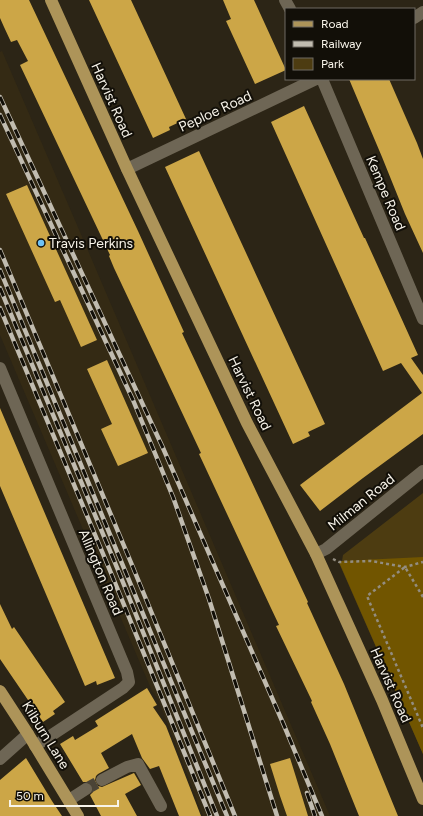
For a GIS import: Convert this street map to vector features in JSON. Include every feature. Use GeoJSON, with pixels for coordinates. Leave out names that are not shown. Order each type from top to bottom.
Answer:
{"type":"FeatureCollection","features":[{"type":"Feature","properties":{"kind":"main road","name":"Harvist Road"},"geometry":{"type":"LineString","coordinates":[[51,0],[127,169],[247,423],[316,554],[382,700],[423,799]]}},
{"type":"Feature","properties":{"kind":"main road","name":"Kilburn Lane"},"geometry":{"type":"LineString","coordinates":[[0,691],[78,816]]}},
{"type":"Feature","properties":{"kind":"street","name":"Peploe Road"},"geometry":{"type":"LineString","coordinates":[[127,169],[314,80]]}},
{"type":"Feature","properties":{"kind":"street","name":"Kempe Road"},"geometry":{"type":"LineString","coordinates":[[322,80],[423,319]]}},
{"type":"Feature","properties":{"kind":"street","name":"Allington Road"},"geometry":{"type":"LineString","coordinates":[[0,368],[124,665],[129,682],[123,688],[35,746]]}},
{"type":"Feature","properties":{"kind":"street","name":"Milman Road"},"geometry":{"type":"LineString","coordinates":[[316,554],[326,549],[423,471]]}},
{"type":"Feature","properties":{"kind":"street"},"geometry":{"type":"LineString","coordinates":[[0,759],[28,734]]}},
{"type":"Feature","properties":{"kind":"street"},"geometry":{"type":"LineString","coordinates":[[102,780],[127,767],[138,764],[161,806]]}},
{"type":"Feature","properties":{"kind":"street"},"geometry":{"type":"LineString","coordinates":[[68,800],[86,789]]}},
{"type":"Feature","properties":{"kind":"path"},"geometry":{"type":"LineString","coordinates":[[331,558],[339,562],[371,561],[405,567],[423,597]]}},
{"type":"Feature","properties":{"kind":"path"},"geometry":{"type":"LineString","coordinates":[[423,562],[405,567],[367,596],[423,728]]}},
{"type":"Feature","properties":{"kind":"shaded area"},"geometry":{"type":"Polygon","coordinates":[[[2,51],[330,816],[203,816],[158,699],[152,691],[0,335],[0,52],[2,51]]]}},
{"type":"Feature","properties":{"kind":"shaded area"},"geometry":{"type":"Polygon","coordinates":[[[423,557],[423,754],[339,562],[423,557]]]}},
{"type":"Feature","properties":{"kind":"green space"},"geometry":{"type":"Polygon","coordinates":[[[423,493],[423,754],[339,563],[342,561],[343,555],[423,493]]]}},
{"type":"Feature","properties":{"kind":"building"},"geometry":{"type":"Polygon","coordinates":[[[0,0],[29,0],[138,231],[184,332],[182,333],[308,602],[307,603],[344,684],[398,816],[359,816],[330,744],[311,702],[312,701],[276,626],[279,625],[199,454],[201,453],[114,268],[109,256],[110,255],[20,65],[28,61],[17,40],[11,42],[4,27],[0,18],[0,0]]]}},
{"type":"Feature","properties":{"kind":"building"},"geometry":{"type":"Polygon","coordinates":[[[89,0],[131,0],[186,119],[169,127],[170,130],[153,138],[89,0]]]}},
{"type":"Feature","properties":{"kind":"building"},"geometry":{"type":"Polygon","coordinates":[[[223,0],[254,0],[285,70],[255,84],[226,21],[231,19],[223,0]]]}},
{"type":"Feature","properties":{"kind":"building"},"geometry":{"type":"Polygon","coordinates":[[[349,80],[389,80],[417,143],[423,159],[423,253],[405,214],[349,80]]]}},
{"type":"Feature","properties":{"kind":"building"},"geometry":{"type":"Polygon","coordinates":[[[304,106],[418,355],[411,358],[423,375],[423,434],[320,511],[300,485],[422,393],[401,363],[383,371],[271,122],[304,106]]]}},
{"type":"Feature","properties":{"kind":"building"},"geometry":{"type":"Polygon","coordinates":[[[199,151],[325,424],[308,432],[310,436],[293,444],[165,167],[199,151]]]}},
{"type":"Feature","properties":{"kind":"building","name":"Travis Perkins"},"geometry":{"type":"Polygon","coordinates":[[[27,185],[97,340],[81,347],[60,300],[55,302],[6,194],[27,185]]]}},
{"type":"Feature","properties":{"kind":"building"},"geometry":{"type":"Polygon","coordinates":[[[107,360],[148,453],[118,466],[101,429],[112,424],[87,369],[107,360]]]}},
{"type":"Feature","properties":{"kind":"building"},"geometry":{"type":"Polygon","coordinates":[[[0,408],[115,678],[97,685],[96,681],[85,686],[0,486],[0,408]]]}},
{"type":"Feature","properties":{"kind":"building"},"geometry":{"type":"Polygon","coordinates":[[[0,604],[12,629],[14,627],[65,702],[53,711],[55,714],[43,722],[0,659],[0,604]]]}},
{"type":"Feature","properties":{"kind":"building"},"geometry":{"type":"Polygon","coordinates":[[[147,688],[157,705],[153,707],[166,726],[201,816],[179,816],[159,766],[150,769],[142,758],[132,734],[101,753],[109,768],[98,774],[95,780],[98,786],[102,787],[134,773],[141,785],[125,794],[137,816],[101,816],[90,795],[93,792],[92,785],[89,782],[83,782],[60,744],[73,736],[75,740],[98,726],[95,721],[147,688]]]}},
{"type":"Feature","properties":{"kind":"building"},"geometry":{"type":"Polygon","coordinates":[[[26,758],[62,816],[0,816],[0,780],[26,758]]]}},
{"type":"Feature","properties":{"kind":"building"},"geometry":{"type":"Polygon","coordinates":[[[290,758],[308,816],[287,816],[270,764],[290,758]]]}},
{"type":"Feature","properties":{"kind":"tunnel"},"geometry":{"type":"LineString","coordinates":[[86,789],[102,780]]}},
{"type":"Feature","properties":{"kind":"railway"},"geometry":{"type":"LineString","coordinates":[[0,97],[163,448],[322,816]]}},
{"type":"Feature","properties":{"kind":"railway"},"geometry":{"type":"LineString","coordinates":[[0,115],[133,400],[173,497],[209,599],[277,816]]}},
{"type":"Feature","properties":{"kind":"railway"},"geometry":{"type":"LineString","coordinates":[[0,250],[235,816]]}},
{"type":"Feature","properties":{"kind":"railway"},"geometry":{"type":"LineString","coordinates":[[0,270],[227,816]]}},
{"type":"Feature","properties":{"kind":"railway"},"geometry":{"type":"LineString","coordinates":[[0,288],[118,570],[217,816]]}},
{"type":"Feature","properties":{"kind":"railway"},"geometry":{"type":"LineString","coordinates":[[0,308],[111,573],[210,816]]}},
{"type":"Feature","properties":{"kind":"railway"},"geometry":{"type":"LineString","coordinates":[[307,793],[315,816]]}},
{"type":"Feature","properties":{"kind":"place","name":"Travis Perkins"},"geometry":{"type":"Point","coordinates":[41,243]}}]}
